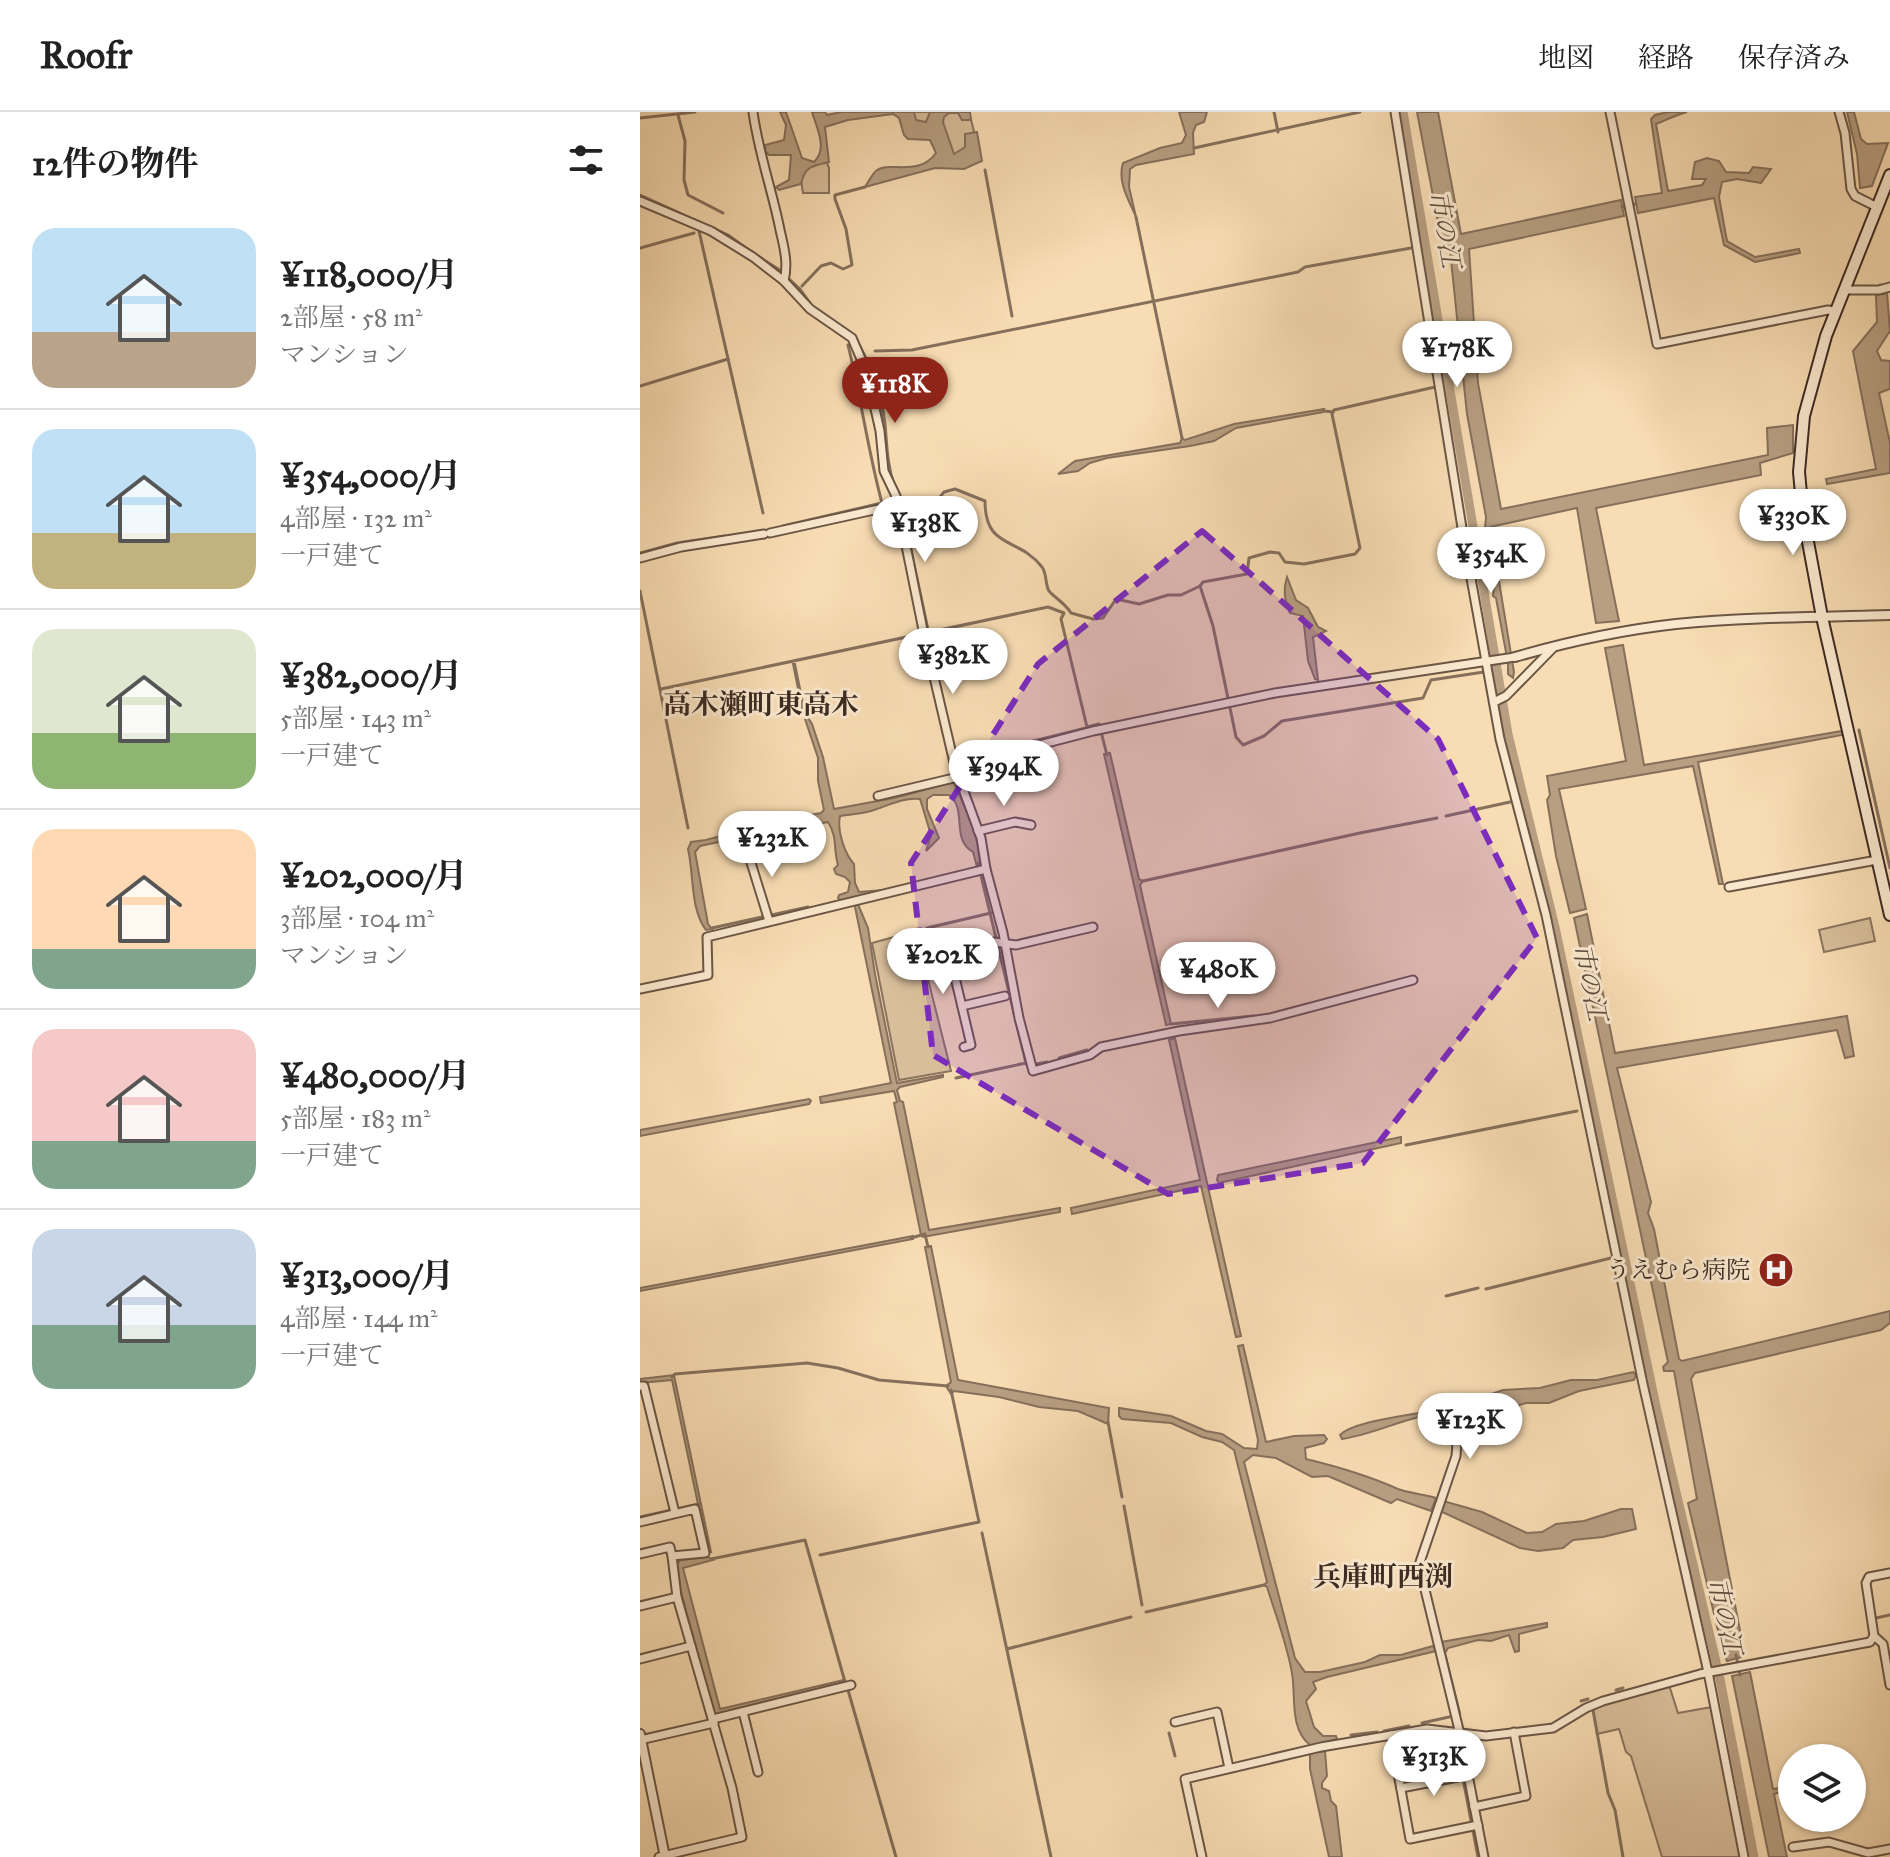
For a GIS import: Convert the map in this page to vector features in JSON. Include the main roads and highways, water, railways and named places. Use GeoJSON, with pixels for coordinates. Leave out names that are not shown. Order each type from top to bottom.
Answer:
{"type":"FeatureCollection","features":[{"type":"Feature","properties":{"kind":"main road"},"geometry":{"type":"LineString","coordinates":[[1890,175],[1835,311],[1804,416],[1799,472],[1803,515],[1822,617],[1890,910]]}},
{"type":"Feature","properties":{"kind":"water"},"geometry":{"type":"Polygon","coordinates":[[[780,112],[786,112],[802,158],[814,162],[821,145],[812,112],[825,112],[827,115],[841,112],[914,112],[916,120],[926,122],[930,112],[970,112],[971,120],[962,120],[958,113],[949,113],[943,122],[954,154],[965,147],[965,134],[977,132],[982,161],[964,169],[935,168],[865,187],[875,172],[882,168],[921,165],[936,153],[930,140],[908,139],[899,118],[893,114],[848,120],[825,127],[829,162],[810,168],[801,184],[779,190],[776,187],[789,180],[791,155],[769,155],[765,145],[784,140],[786,125],[780,112]]]}},
{"type":"Feature","properties":{"kind":"water"},"geometry":{"type":"Polygon","coordinates":[[[1179,112],[1207,112],[1204,122],[1196,125],[1193,133],[1194,154],[1136,165],[1130,169],[1129,187],[1136,217],[1123,184],[1123,163],[1182,143],[1186,135],[1179,112]]]}},
{"type":"Feature","properties":{"kind":"water"},"geometry":{"type":"Polygon","coordinates":[[[1417,112],[1438,112],[1461,234],[1621,200],[1624,216],[1469,249],[1478,383],[1501,509],[1768,455],[1767,428],[1793,425],[1793,453],[1760,463],[1761,475],[1596,508],[1619,621],[1596,623],[1577,508],[1490,527],[1513,678],[1508,674],[1496,598],[1493,596],[1486,517],[1467,414],[1450,250],[1441,238],[1417,112]]]}},
{"type":"Feature","properties":{"kind":"water"},"geometry":{"type":"Polygon","coordinates":[[[1668,112],[1687,112],[1656,124],[1668,191],[1702,185],[1706,179],[1692,179],[1695,162],[1707,158],[1719,161],[1726,172],[1749,173],[1753,167],[1771,169],[1761,183],[1737,179],[1722,182],[1719,197],[1727,241],[1755,257],[1799,249],[1800,253],[1755,262],[1724,245],[1714,198],[1638,213],[1635,197],[1662,193],[1651,119],[1668,112]]]}},
{"type":"Feature","properties":{"kind":"water"},"geometry":{"type":"Polygon","coordinates":[[[1847,112],[1854,112],[1861,139],[1867,144],[1888,143],[1872,186],[1860,188],[1857,154],[1847,112]]]}},
{"type":"Feature","properties":{"kind":"water"},"geometry":{"type":"Polygon","coordinates":[[[1887,293],[1890,331],[1877,351],[1881,360],[1890,361],[1890,389],[1879,393],[1890,443],[1890,473],[1827,484],[1826,479],[1876,469],[1853,351],[1877,322],[1876,295],[1887,293]]]}},
{"type":"Feature","properties":{"kind":"water"},"geometry":{"type":"Polygon","coordinates":[[[1324,409],[1323,412],[1236,428],[1214,441],[1107,458],[1078,471],[1058,474],[1075,461],[1180,443],[1182,438],[1185,440],[1234,424],[1324,409]]]}},
{"type":"Feature","properties":{"kind":"water"},"geometry":{"type":"Polygon","coordinates":[[[1287,577],[1296,600],[1308,608],[1318,627],[1326,631],[1313,637],[1318,680],[1308,661],[1303,616],[1290,613],[1286,604],[1287,577]]]}},
{"type":"Feature","properties":{"kind":"water"},"geometry":{"type":"Polygon","coordinates":[[[1623,645],[1644,765],[1842,731],[1842,735],[1698,762],[1723,884],[1719,884],[1693,766],[1559,789],[1586,909],[1570,913],[1556,856],[1547,800],[1550,795],[1547,776],[1626,761],[1605,648],[1623,645]]]}},
{"type":"Feature","properties":{"kind":"water"},"geometry":{"type":"Polygon","coordinates":[[[793,664],[805,713],[823,757],[834,809],[894,798],[954,782],[978,845],[980,867],[977,867],[973,852],[962,840],[958,808],[949,795],[933,795],[927,799],[927,809],[939,838],[926,851],[931,835],[920,799],[902,800],[870,811],[840,816],[842,841],[854,864],[859,892],[883,890],[857,902],[868,928],[897,1083],[943,1075],[897,1090],[903,1102],[929,1230],[1060,1208],[1060,1212],[923,1237],[894,1091],[821,1103],[820,1097],[891,1083],[854,902],[843,902],[838,898],[848,892],[850,882],[836,874],[834,869],[838,865],[828,822],[700,846],[695,852],[708,924],[712,929],[706,930],[701,922],[695,902],[688,849],[691,842],[824,810],[818,781],[818,758],[803,713],[793,664]]]}},
{"type":"Feature","properties":{"kind":"water"},"geometry":{"type":"Polygon","coordinates":[[[1110,753],[1139,879],[1143,881],[1140,885],[1171,1024],[1166,1025],[1104,754],[1110,753]]]}},
{"type":"Feature","properties":{"kind":"water"},"geometry":{"type":"Polygon","coordinates":[[[1587,914],[1615,1053],[1847,1016],[1854,1056],[1845,1058],[1837,1030],[1617,1068],[1651,1202],[1648,1213],[1654,1229],[1679,1359],[1682,1361],[1890,1311],[1890,1323],[1881,1330],[1695,1373],[1691,1379],[1745,1656],[1727,1661],[1688,1503],[1697,1499],[1674,1371],[1664,1371],[1663,1367],[1668,1362],[1574,918],[1587,914]]]}},
{"type":"Feature","properties":{"kind":"water"},"geometry":{"type":"Polygon","coordinates":[[[1175,1038],[1241,1336],[1236,1337],[1201,1186],[1072,1214],[1071,1208],[1200,1180],[1169,1040],[1175,1038]]]}},
{"type":"Feature","properties":{"kind":"water"},"geometry":{"type":"Polygon","coordinates":[[[809,1099],[809,1104],[640,1136],[640,1130],[809,1099]]]}},
{"type":"Feature","properties":{"kind":"water"},"geometry":{"type":"Polygon","coordinates":[[[1401,1137],[1401,1143],[1219,1183],[1217,1180],[1218,1175],[1401,1137]]]}},
{"type":"Feature","properties":{"kind":"water"},"geometry":{"type":"Polygon","coordinates":[[[913,1236],[913,1239],[640,1291],[640,1288],[913,1236]]]}},
{"type":"Feature","properties":{"kind":"water"},"geometry":{"type":"Polygon","coordinates":[[[931,1246],[958,1380],[1109,1408],[1108,1424],[1078,1411],[1039,1407],[999,1397],[954,1391],[951,1394],[946,1386],[951,1382],[925,1247],[931,1246]]]}},
{"type":"Feature","properties":{"kind":"water"},"geometry":{"type":"Polygon","coordinates":[[[1243,1345],[1266,1442],[1294,1436],[1324,1435],[1327,1439],[1324,1443],[1305,1448],[1306,1459],[1436,1498],[1431,1511],[1397,1499],[1391,1503],[1328,1476],[1312,1477],[1276,1458],[1253,1455],[1244,1462],[1295,1658],[1305,1672],[1320,1672],[1365,1662],[1380,1655],[1401,1655],[1433,1646],[1436,1651],[1313,1682],[1316,1689],[1306,1701],[1314,1727],[1323,1736],[1336,1736],[1337,1739],[1317,1744],[1319,1752],[1325,1751],[1327,1776],[1322,1788],[1329,1791],[1331,1801],[1336,1806],[1342,1857],[1329,1857],[1310,1769],[1310,1745],[1303,1738],[1296,1721],[1290,1662],[1264,1585],[1267,1582],[1234,1450],[1222,1442],[1171,1423],[1122,1419],[1119,1416],[1119,1408],[1171,1416],[1206,1431],[1222,1434],[1244,1448],[1257,1449],[1258,1440],[1238,1346],[1243,1345]]]}},
{"type":"Feature","properties":{"kind":"water"},"geometry":{"type":"Polygon","coordinates":[[[1633,1372],[1636,1375],[1634,1380],[1579,1391],[1549,1403],[1526,1403],[1507,1409],[1499,1405],[1482,1410],[1458,1411],[1456,1408],[1462,1400],[1503,1390],[1540,1388],[1571,1380],[1597,1380],[1633,1372]]]}},
{"type":"Feature","properties":{"kind":"water"},"geometry":{"type":"Polygon","coordinates":[[[674,1375],[711,1552],[708,1552],[672,1380],[640,1383],[640,1379],[674,1375]]]}},
{"type":"Feature","properties":{"kind":"water"},"geometry":{"type":"Polygon","coordinates":[[[1447,1409],[1447,1413],[1420,1417],[1342,1439],[1340,1435],[1371,1422],[1447,1409]]]}},
{"type":"Feature","properties":{"kind":"water"},"geometry":{"type":"Polygon","coordinates":[[[1443,1501],[1482,1512],[1527,1533],[1542,1532],[1556,1524],[1584,1521],[1621,1509],[1632,1509],[1636,1529],[1573,1540],[1563,1548],[1538,1551],[1520,1548],[1440,1511],[1443,1501]]]}},
{"type":"Feature","properties":{"kind":"water"},"geometry":{"type":"Polygon","coordinates":[[[708,1557],[713,1560],[683,1568],[720,1709],[845,1682],[714,1714],[681,1592],[677,1565],[680,1560],[708,1557]]]}},
{"type":"Feature","properties":{"kind":"water"},"geometry":{"type":"Polygon","coordinates":[[[1547,1623],[1547,1627],[1519,1634],[1519,1651],[1515,1652],[1509,1635],[1448,1648],[1445,1653],[1460,1713],[1457,1713],[1441,1642],[1547,1623]]]}},
{"type":"Feature","properties":{"kind":"water"},"geometry":{"type":"Polygon","coordinates":[[[1750,1672],[1773,1789],[1778,1788],[1778,1793],[1774,1794],[1778,1832],[1782,1832],[1787,1857],[1769,1857],[1732,1676],[1750,1672]]]}},
{"type":"Feature","properties":{"kind":"waterway"},"geometry":{"type":"LineString","coordinates":[[640,118],[695,112]]}},
{"type":"Feature","properties":{"kind":"waterway"},"geometry":{"type":"LineString","coordinates":[[1274,112],[1278,132]]}},
{"type":"Feature","properties":{"kind":"waterway"},"geometry":{"type":"LineString","coordinates":[[1194,148],[1360,112]]}},
{"type":"Feature","properties":{"kind":"waterway","name":"市の江"},"geometry":{"type":"LineString","coordinates":[[1403,112],[1508,734],[1555,927],[1657,1411],[1720,1679],[1754,1857]]}},
{"type":"Feature","properties":{"kind":"waterway"},"geometry":{"type":"LineString","coordinates":[[678,115],[685,141],[684,180],[688,195],[723,213]]}},
{"type":"Feature","properties":{"kind":"waterway"},"geometry":{"type":"LineString","coordinates":[[756,149],[765,148]]}},
{"type":"Feature","properties":{"kind":"waterway"},"geometry":{"type":"LineString","coordinates":[[985,170],[1012,316]]}},
{"type":"Feature","properties":{"kind":"waterway"},"geometry":{"type":"LineString","coordinates":[[802,286],[821,266],[831,263],[843,269],[852,265],[846,229],[835,195],[865,187]]}},
{"type":"Feature","properties":{"kind":"waterway"},"geometry":{"type":"LineString","coordinates":[[640,195],[728,235],[750,251]]}},
{"type":"Feature","properties":{"kind":"waterway"},"geometry":{"type":"LineString","coordinates":[[1622,207],[1636,204]]}},
{"type":"Feature","properties":{"kind":"waterway"},"geometry":{"type":"LineString","coordinates":[[1136,217],[1182,438]]}},
{"type":"Feature","properties":{"kind":"waterway"},"geometry":{"type":"LineString","coordinates":[[699,231],[763,513]]}},
{"type":"Feature","properties":{"kind":"waterway"},"geometry":{"type":"LineString","coordinates":[[640,248],[694,233]]}},
{"type":"Feature","properties":{"kind":"waterway"},"geometry":{"type":"LineString","coordinates":[[875,351],[912,350],[1298,272],[1305,267],[1411,248]]}},
{"type":"Feature","properties":{"kind":"waterway"},"geometry":{"type":"LineString","coordinates":[[756,255],[800,289],[812,306],[845,329]]}},
{"type":"Feature","properties":{"kind":"waterway"},"geometry":{"type":"LineString","coordinates":[[1880,285],[1883,294]]}},
{"type":"Feature","properties":{"kind":"waterway"},"geometry":{"type":"LineString","coordinates":[[854,336],[878,389],[894,485]]}},
{"type":"Feature","properties":{"kind":"waterway"},"geometry":{"type":"LineString","coordinates":[[783,526],[882,503],[848,345]]}},
{"type":"Feature","properties":{"kind":"waterway"},"geometry":{"type":"LineString","coordinates":[[640,386],[728,359]]}},
{"type":"Feature","properties":{"kind":"waterway"},"geometry":{"type":"LineString","coordinates":[[1200,586],[1203,582],[1247,574],[1249,558],[1270,552],[1279,553],[1285,562],[1304,564],[1355,554],[1360,548],[1332,414],[1334,410],[1435,387]]}},
{"type":"Feature","properties":{"kind":"waterway"},"geometry":{"type":"LineString","coordinates":[[1324,411],[1333,412]]}},
{"type":"Feature","properties":{"kind":"waterway"},"geometry":{"type":"LineString","coordinates":[[900,500],[904,510],[916,508],[932,503],[944,492],[955,489],[985,501],[986,517],[991,528],[1004,541],[1033,557],[1045,573],[1049,591],[1071,613],[1093,619],[1103,618],[1116,599],[1139,604],[1168,595],[1181,595],[1200,586],[1213,626],[1236,737],[1243,745],[1264,736],[1282,721],[1423,698],[1431,680],[1497,670]]}},
{"type":"Feature","properties":{"kind":"waterway"},"geometry":{"type":"LineString","coordinates":[[904,517],[944,705]]}},
{"type":"Feature","properties":{"kind":"waterway"},"geometry":{"type":"LineString","coordinates":[[640,553],[677,543],[725,536]]}},
{"type":"Feature","properties":{"kind":"waterway"},"geometry":{"type":"LineString","coordinates":[[640,591],[688,828]]}},
{"type":"Feature","properties":{"kind":"waterway"},"geometry":{"type":"LineString","coordinates":[[661,689],[1048,607],[1064,613],[1061,619],[1087,727],[1099,724],[1107,755]]}},
{"type":"Feature","properties":{"kind":"waterway"},"geometry":{"type":"LineString","coordinates":[[955,755],[973,756],[1086,728]]}},
{"type":"Feature","properties":{"kind":"waterway"},"geometry":{"type":"LineString","coordinates":[[1859,730],[1890,868]]}},
{"type":"Feature","properties":{"kind":"waterway"},"geometry":{"type":"LineString","coordinates":[[1446,816],[1510,802]]}},
{"type":"Feature","properties":{"kind":"waterway"},"geometry":{"type":"LineString","coordinates":[[1143,881],[1437,818]]}},
{"type":"Feature","properties":{"kind":"waterway"},"geometry":{"type":"LineString","coordinates":[[978,863],[1026,1063]]}},
{"type":"Feature","properties":{"kind":"waterway"},"geometry":{"type":"LineString","coordinates":[[712,928],[808,907]]}},
{"type":"Feature","properties":{"kind":"waterway"},"geometry":{"type":"LineString","coordinates":[[927,928],[991,913]]}},
{"type":"Feature","properties":{"kind":"waterway"},"geometry":{"type":"LineString","coordinates":[[1171,1024],[1253,1016]]}},
{"type":"Feature","properties":{"kind":"waterway"},"geometry":{"type":"LineString","coordinates":[[1059,1058],[1087,1050]]}},
{"type":"Feature","properties":{"kind":"waterway"},"geometry":{"type":"LineString","coordinates":[[1036,1064],[1047,1062]]}},
{"type":"Feature","properties":{"kind":"waterway"},"geometry":{"type":"LineString","coordinates":[[956,1078],[1027,1065]]}},
{"type":"Feature","properties":{"kind":"waterway"},"geometry":{"type":"LineString","coordinates":[[1406,1145],[1577,1111]]}},
{"type":"Feature","properties":{"kind":"waterway"},"geometry":{"type":"LineString","coordinates":[[911,1238],[925,1234],[928,1247]]}},
{"type":"Feature","properties":{"kind":"waterway"},"geometry":{"type":"LineString","coordinates":[[1486,1289],[1611,1258]]}},
{"type":"Feature","properties":{"kind":"waterway"},"geometry":{"type":"LineString","coordinates":[[1446,1296],[1478,1288]]}},
{"type":"Feature","properties":{"kind":"waterway"},"geometry":{"type":"LineString","coordinates":[[672,1377],[675,1374],[807,1363],[879,1380],[948,1386]]}},
{"type":"Feature","properties":{"kind":"waterway"},"geometry":{"type":"LineString","coordinates":[[820,1555],[979,1522],[951,1390]]}},
{"type":"Feature","properties":{"kind":"waterway"},"geometry":{"type":"LineString","coordinates":[[1447,1411],[1457,1409]]}},
{"type":"Feature","properties":{"kind":"waterway"},"geometry":{"type":"LineString","coordinates":[[1108,1422],[1122,1497]]}},
{"type":"Feature","properties":{"kind":"waterway"},"geometry":{"type":"LineString","coordinates":[[640,1517],[699,1504]]}},
{"type":"Feature","properties":{"kind":"waterway"},"geometry":{"type":"LineString","coordinates":[[1124,1506],[1142,1605]]}},
{"type":"Feature","properties":{"kind":"waterway"},"geometry":{"type":"LineString","coordinates":[[982,1533],[1051,1857]]}},
{"type":"Feature","properties":{"kind":"waterway"},"geometry":{"type":"LineString","coordinates":[[711,1559],[805,1540],[845,1682]]}},
{"type":"Feature","properties":{"kind":"waterway"},"geometry":{"type":"LineString","coordinates":[[1146,1612],[1264,1585]]}},
{"type":"Feature","properties":{"kind":"waterway"},"geometry":{"type":"LineString","coordinates":[[1876,1618],[1890,1615]]}},
{"type":"Feature","properties":{"kind":"waterway"},"geometry":{"type":"LineString","coordinates":[[1007,1649],[1131,1617]]}},
{"type":"Feature","properties":{"kind":"waterway"},"geometry":{"type":"LineString","coordinates":[[1736,1655],[1740,1675]]}},
{"type":"Feature","properties":{"kind":"waterway"},"geometry":{"type":"LineString","coordinates":[[1616,1690],[1623,1688]]}},
{"type":"Feature","properties":{"kind":"waterway"},"geometry":{"type":"LineString","coordinates":[[848,1690],[896,1857]]}},
{"type":"Feature","properties":{"kind":"waterway"},"geometry":{"type":"LineString","coordinates":[[1581,1701],[1588,1699]]}},
{"type":"Feature","properties":{"kind":"waterway"},"geometry":{"type":"LineString","coordinates":[[1593,1710],[1623,1857]]}},
{"type":"Feature","properties":{"kind":"waterway"},"geometry":{"type":"LineString","coordinates":[[1422,1723],[1449,1717]]}},
{"type":"Feature","properties":{"kind":"waterway"},"geometry":{"type":"LineString","coordinates":[[1384,1731],[1409,1726]]}},
{"type":"Feature","properties":{"kind":"waterway"},"geometry":{"type":"LineString","coordinates":[[1351,1735],[1377,1732]]}},
{"type":"Feature","properties":{"kind":"waterway"},"geometry":{"type":"LineString","coordinates":[[1169,1733],[1175,1756]]}},
{"type":"Feature","properties":{"kind":"waterway"},"geometry":{"type":"LineString","coordinates":[[1455,1737],[1478,1857]]}},
{"type":"Feature","properties":{"kind":"place","name":"うえむら病院"},"geometry":{"type":"Point","coordinates":[1776,1270]}},
{"type":"Feature","properties":{"kind":"district","name":"高木瀬町東高木"},"geometry":{"type":"Point","coordinates":[761,704]}},
{"type":"Feature","properties":{"kind":"district","name":"兵庫町西渕"},"geometry":{"type":"Point","coordinates":[1383,1576]}}]}
